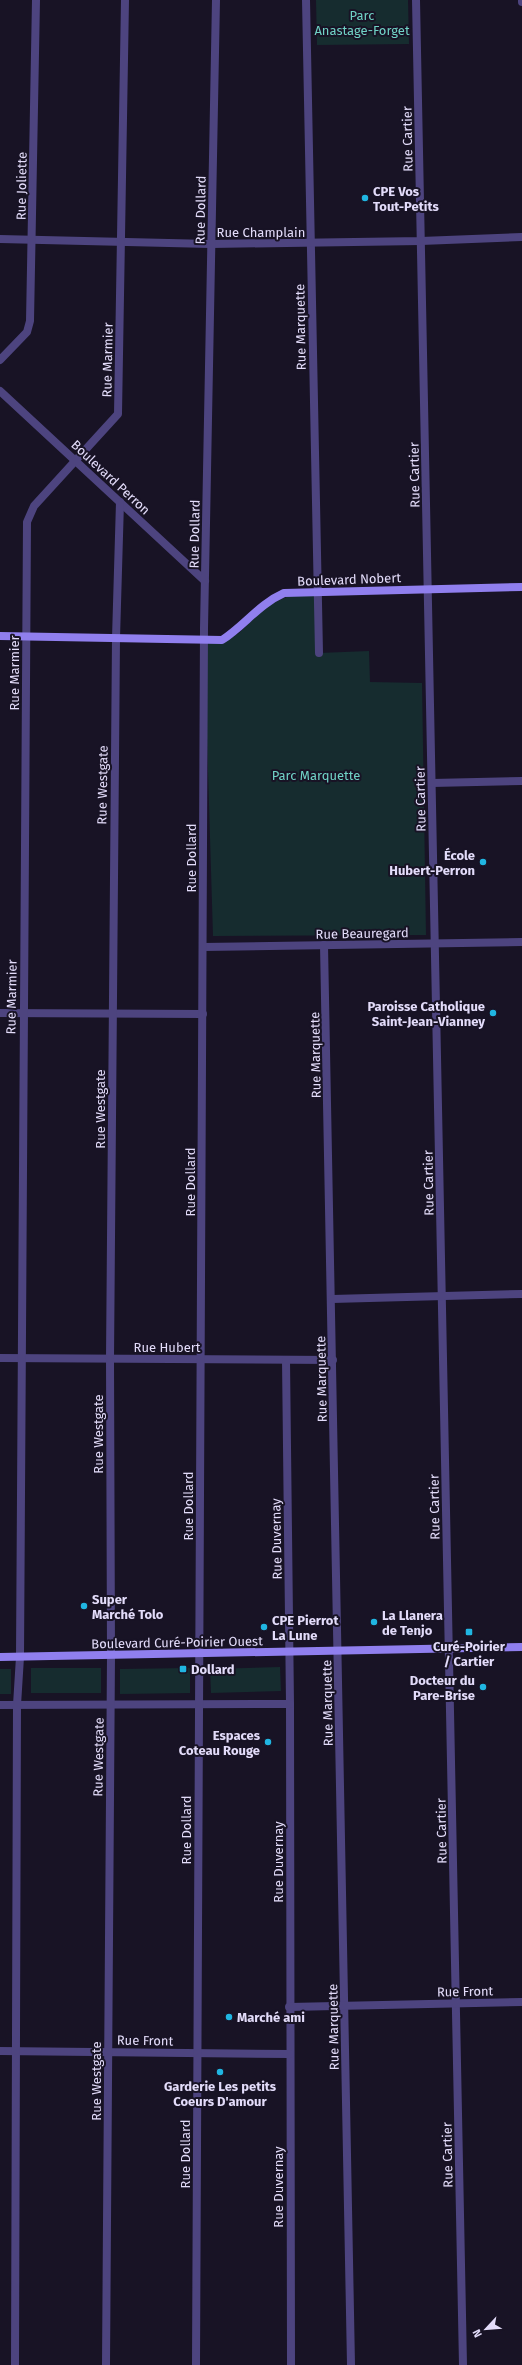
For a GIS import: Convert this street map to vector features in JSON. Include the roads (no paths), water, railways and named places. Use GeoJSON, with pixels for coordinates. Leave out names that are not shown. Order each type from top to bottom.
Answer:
{"type":"FeatureCollection","features":[{"type":"Feature","properties":{"kind":"street","name":"Rue Joliette"},"geometry":{"type":"LineString","coordinates":[[0,360],[29,327],[36,0]]}},
{"type":"Feature","properties":{"kind":"street","name":"Rue Marmier"},"geometry":{"type":"LineString","coordinates":[[15,2365],[17,1705],[20,1657],[27,522],[29,514],[118,414],[125,0]]}},
{"type":"Feature","properties":{"kind":"street","name":"Rue Dollard"},"geometry":{"type":"LineString","coordinates":[[196,2365],[204,639],[216,0]]}},
{"type":"Feature","properties":{"kind":"street","name":"Rue Marquette"},"geometry":{"type":"LineString","coordinates":[[306,0],[319,653]]}},
{"type":"Feature","properties":{"kind":"street","name":"Rue Cartier"},"geometry":{"type":"LineString","coordinates":[[416,0],[428,589],[428,680],[432,783],[463,2365]]}},
{"type":"Feature","properties":{"kind":"street","name":"Rue Champlain"},"geometry":{"type":"LineString","coordinates":[[0,239],[211,244],[421,241],[522,237]]}},
{"type":"Feature","properties":{"kind":"street","name":"Boulevard Perron"},"geometry":{"type":"LineString","coordinates":[[0,391],[205,581]]}},
{"type":"Feature","properties":{"kind":"street","name":"Rue Westgate"},"geometry":{"type":"LineString","coordinates":[[106,2365],[111,1705],[110,1359],[112,1014],[116,638],[120,502]]}},
{"type":"Feature","properties":{"kind":"street","name":"Boulevard Nobert"},"geometry":{"type":"LineString","coordinates":[[0,636],[222,640],[233,633],[270,599],[284,593],[522,587]]}},
{"type":"Feature","properties":{"kind":"street"},"geometry":{"type":"LineString","coordinates":[[432,783],[522,781]]}},
{"type":"Feature","properties":{"kind":"street","name":"Rue Beauregard"},"geometry":{"type":"LineString","coordinates":[[203,947],[522,942]]}},
{"type":"Feature","properties":{"kind":"street","name":"Rue Marquette"},"geometry":{"type":"LineString","coordinates":[[324,945],[332,1299],[351,2365]]}},
{"type":"Feature","properties":{"kind":"street"},"geometry":{"type":"LineString","coordinates":[[0,1013],[202,1014]]}},
{"type":"Feature","properties":{"kind":"street"},"geometry":{"type":"LineString","coordinates":[[332,1299],[522,1294]]}},
{"type":"Feature","properties":{"kind":"street","name":"Rue Hubert"},"geometry":{"type":"LineString","coordinates":[[0,1358],[333,1360]]}},
{"type":"Feature","properties":{"kind":"street","name":"Rue Duvernay"},"geometry":{"type":"LineString","coordinates":[[286,1360],[290,1704],[289,2007],[291,2365]]}},
{"type":"Feature","properties":{"kind":"street","name":"Boulevard Curé-Poirier Ouest"},"geometry":{"type":"LineString","coordinates":[[0,1657],[522,1647]]}},
{"type":"Feature","properties":{"kind":"street"},"geometry":{"type":"LineString","coordinates":[[0,1705],[290,1704]]}},
{"type":"Feature","properties":{"kind":"street","name":"Rue Front"},"geometry":{"type":"LineString","coordinates":[[289,2007],[522,2002]]}},
{"type":"Feature","properties":{"kind":"street","name":"Rue Front"},"geometry":{"type":"LineString","coordinates":[[0,2051],[290,2054]]}},
{"type":"Feature","properties":{"kind":"place","name":"CPE Vos Tout-Petits"},"geometry":{"type":"Point","coordinates":[365,198]}},
{"type":"Feature","properties":{"kind":"place","name":"École Hubert-Perron"},"geometry":{"type":"Point","coordinates":[483,862]}},
{"type":"Feature","properties":{"kind":"place","name":"Paroisse Catholique Saint-Jean-Vianney"},"geometry":{"type":"Point","coordinates":[493,1013]}},
{"type":"Feature","properties":{"kind":"place","name":"Super Marché Tolo"},"geometry":{"type":"Point","coordinates":[84,1606]}},
{"type":"Feature","properties":{"kind":"place","name":"La Llanera de Tenjo"},"geometry":{"type":"Point","coordinates":[374,1622]}},
{"type":"Feature","properties":{"kind":"place","name":"CPE Pierrot La Lune"},"geometry":{"type":"Point","coordinates":[264,1627]}},
{"type":"Feature","properties":{"kind":"place","name":"Curé-Poirier / Cartier"},"geometry":{"type":"Point","coordinates":[469,1632]}},
{"type":"Feature","properties":{"kind":"place","name":"Dollard"},"geometry":{"type":"Point","coordinates":[183,1669]}},
{"type":"Feature","properties":{"kind":"place","name":"Docteur du Pare-Brise"},"geometry":{"type":"Point","coordinates":[483,1687]}},
{"type":"Feature","properties":{"kind":"place","name":"Espaces Coteau Rouge"},"geometry":{"type":"Point","coordinates":[268,1742]}},
{"type":"Feature","properties":{"kind":"place","name":"Marché ami"},"geometry":{"type":"Point","coordinates":[229,2017]}},
{"type":"Feature","properties":{"kind":"place","name":"Garderie Les petits Coeurs D'amour"},"geometry":{"type":"Point","coordinates":[220,2072]}},
{"type":"Feature","properties":{"kind":"park label","name":"Parc Anastage-Forget"},"geometry":{"type":"Point","coordinates":[362,22]}},
{"type":"Feature","properties":{"kind":"park label","name":"Parc Marquette"},"geometry":{"type":"Point","coordinates":[316,775]}}]}
